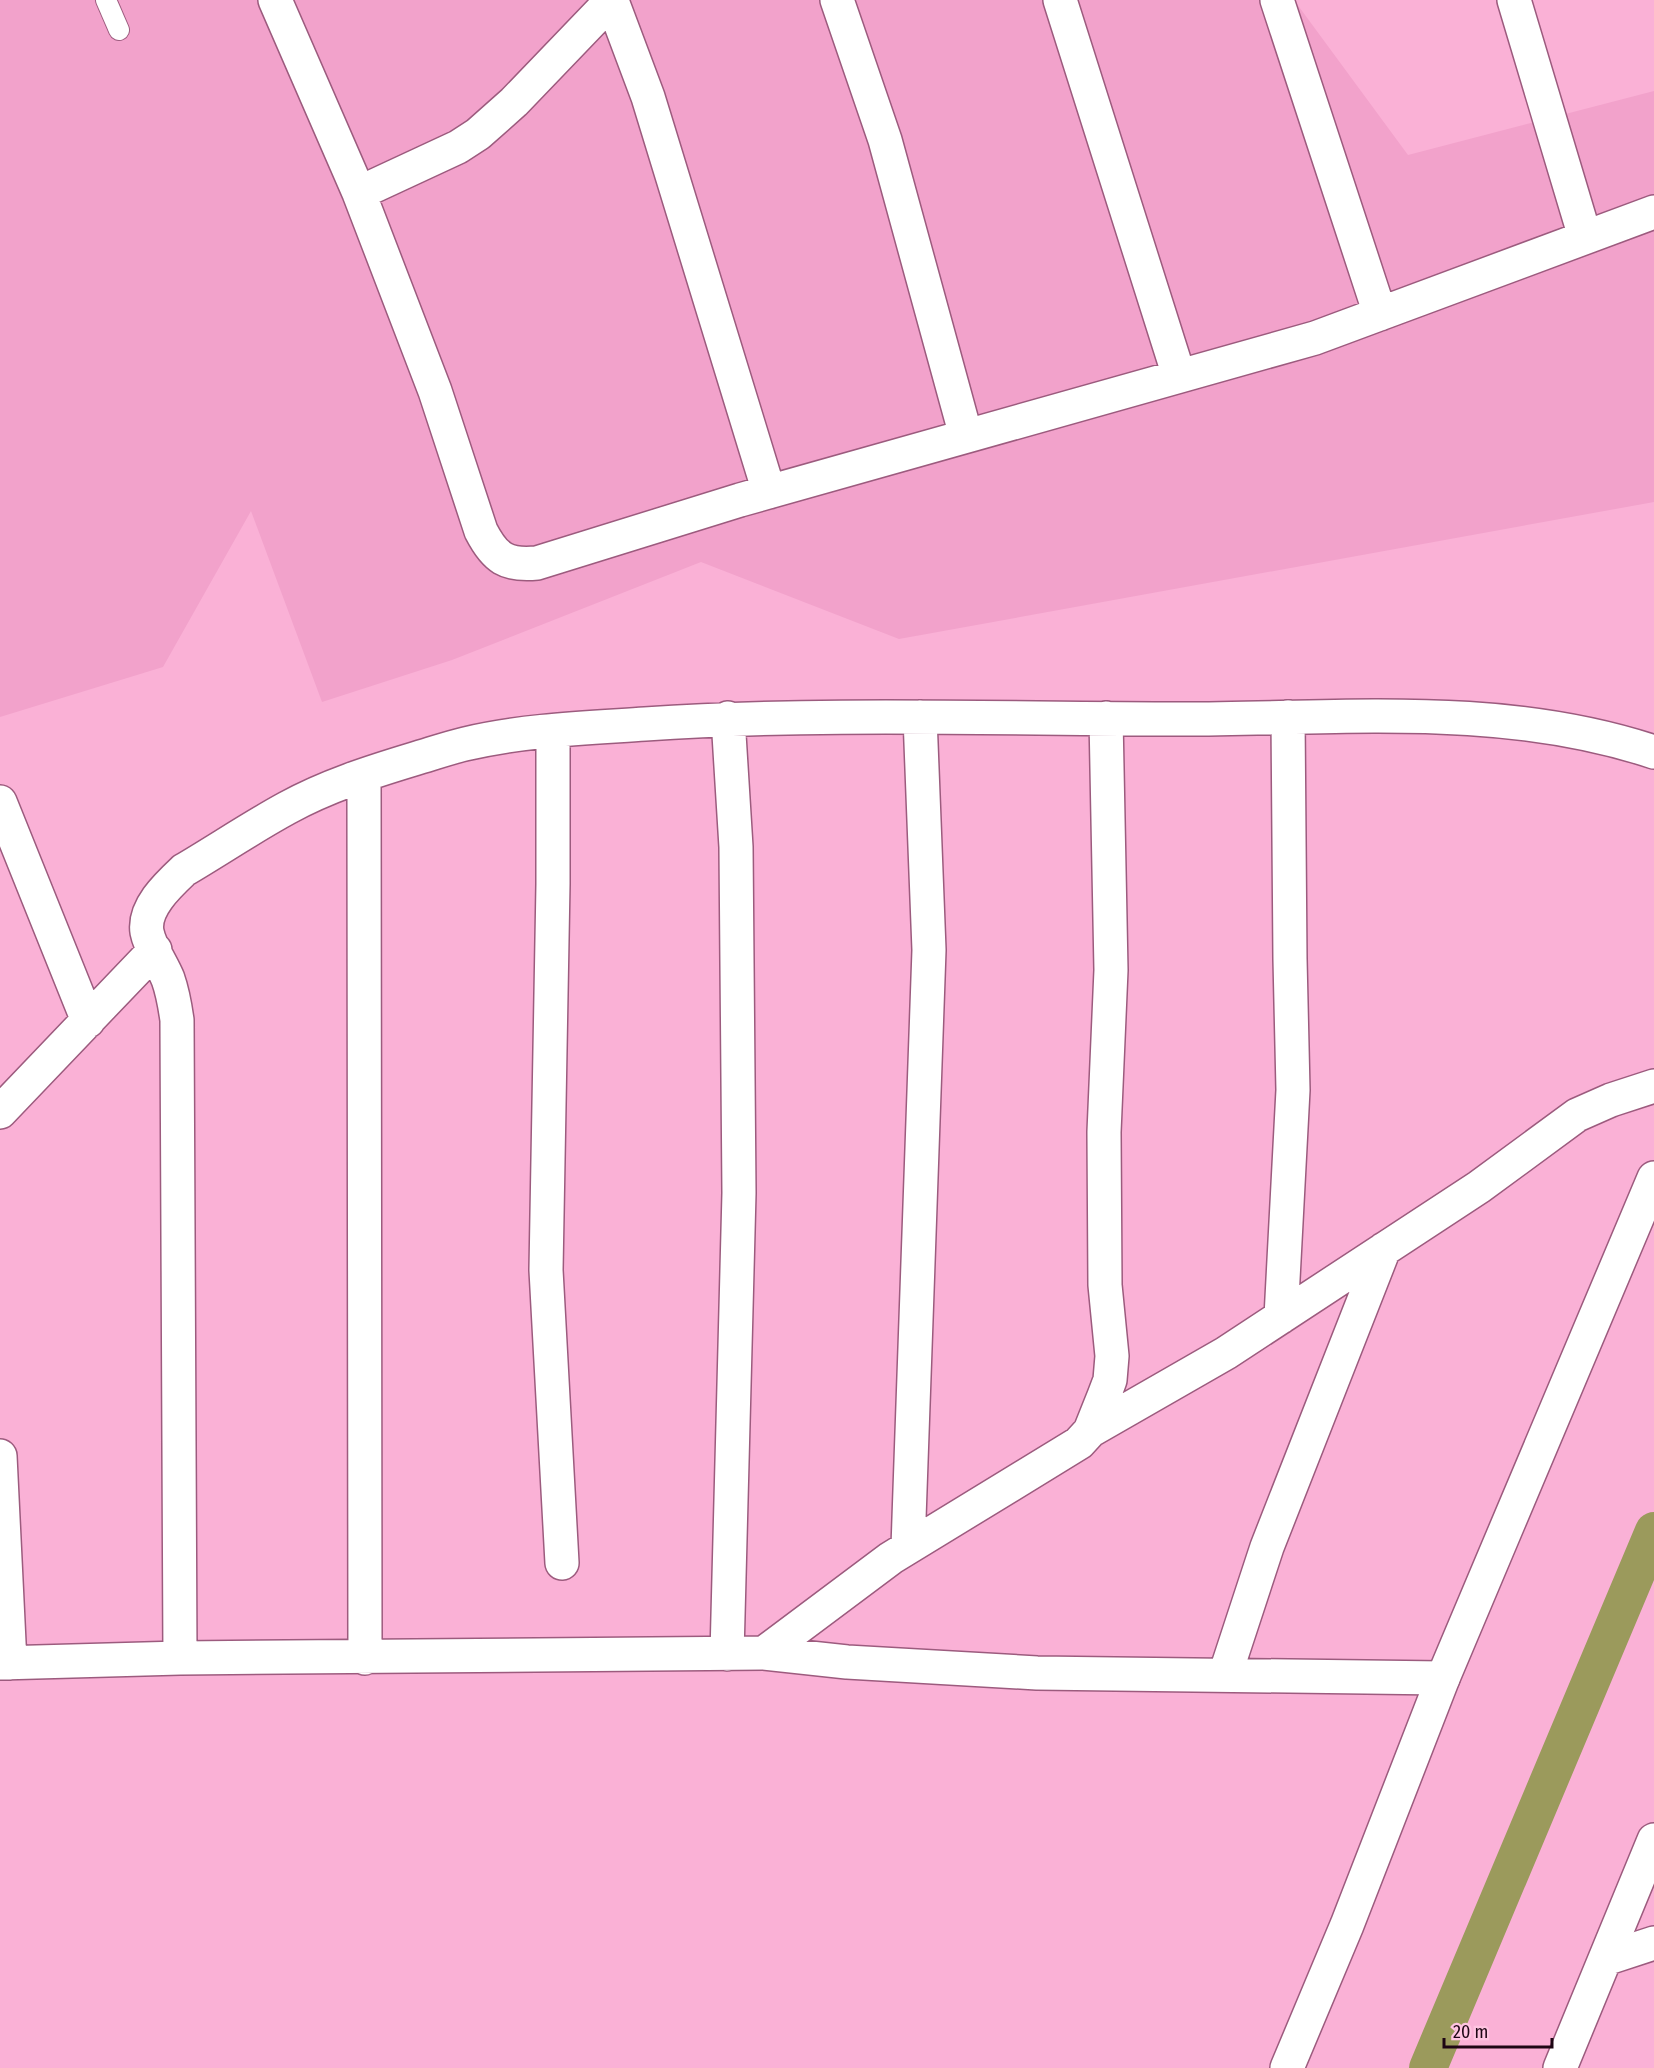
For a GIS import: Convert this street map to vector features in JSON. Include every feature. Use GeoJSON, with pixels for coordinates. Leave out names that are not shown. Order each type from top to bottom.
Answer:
{"type":"FeatureCollection","features":[{"type":"Feature","properties":{"kind":"street"},"geometry":{"type":"LineString","coordinates":[[275,0],[359,193],[435,391],[481,531],[490,547],[502,559],[519,564],[537,563],[769,492],[1314,338],[1654,212]]}},
{"type":"Feature","properties":{"kind":"street"},"geometry":{"type":"LineString","coordinates":[[359,193],[458,147],[478,134],[514,102],[612,0],[648,97],[769,492]]}},
{"type":"Feature","properties":{"kind":"street"},"geometry":{"type":"LineString","coordinates":[[837,0],[885,140],[966,436]]}},
{"type":"Feature","properties":{"kind":"street"},"geometry":{"type":"LineString","coordinates":[[1060,0],[1179,376]]}},
{"type":"Feature","properties":{"kind":"street"},"geometry":{"type":"LineString","coordinates":[[1277,0],[1380,314]]}},
{"type":"Feature","properties":{"kind":"street"},"geometry":{"type":"LineString","coordinates":[[1514,0],[1585,237]]}},
{"type":"Feature","properties":{"kind":"street"},"geometry":{"type":"LineString","coordinates":[[180,1658],[177,1020],[174,998],[147,932],[147,922],[155,901],[184,870],[290,806],[364,775],[466,744],[553,731],[728,718],[1182,719],[1391,714],[1472,717],[1581,734],[1654,752]]}},
{"type":"Feature","properties":{"kind":"street"},"geometry":{"type":"LineString","coordinates":[[908,1547],[929,950],[920,717]]}},
{"type":"Feature","properties":{"kind":"street"},"geometry":{"type":"LineString","coordinates":[[1281,1317],[1293,1090],[1288,717]]}},
{"type":"Feature","properties":{"kind":"street"},"geometry":{"type":"LineString","coordinates":[[727,1654],[739,1193],[736,847],[728,718]]}},
{"type":"Feature","properties":{"kind":"street"},"geometry":{"type":"LineString","coordinates":[[1090,1431],[1110,1380],[1112,1356],[1105,1285],[1104,1132],[1111,970],[1106,718]]}},
{"type":"Feature","properties":{"kind":"street"},"geometry":{"type":"LineString","coordinates":[[553,731],[553,884],[546,1270],[562,1563]]}},
{"type":"Feature","properties":{"kind":"street"},"geometry":{"type":"LineString","coordinates":[[364,775],[365,1658]]}},
{"type":"Feature","properties":{"kind":"street"},"geometry":{"type":"LineString","coordinates":[[0,802],[88,1021]]}},
{"type":"Feature","properties":{"kind":"street"},"geometry":{"type":"LineString","coordinates":[[0,1112],[155,950]]}},
{"type":"Feature","properties":{"kind":"street"},"geometry":{"type":"LineString","coordinates":[[764,1653],[831,1601],[908,1547],[1064,1453],[1090,1431],[1226,1353],[1479,1187],[1577,1115],[1611,1100],[1654,1086]]}},
{"type":"Feature","properties":{"kind":"street"},"geometry":{"type":"LineString","coordinates":[[1287,2068],[1347,1925],[1443,1678],[1654,1178]]}},
{"type":"Feature","properties":{"kind":"street"},"geometry":{"type":"LineString","coordinates":[[1225,1675],[1268,1547],[1384,1249]]}},
{"type":"Feature","properties":{"kind":"street"},"geometry":{"type":"LineString","coordinates":[[0,1456],[5,1663],[180,1658],[764,1653],[847,1662],[1037,1673],[1443,1678]]}},
{"type":"Feature","properties":{"kind":"street"},"geometry":{"type":"LineString","coordinates":[[1560,2068],[1654,1840]]}},
{"type":"Feature","properties":{"kind":"street"},"geometry":{"type":"LineString","coordinates":[[1605,1959],[1654,1943]]}},
{"type":"Feature","properties":{"kind":"lane"},"geometry":{"type":"LineString","coordinates":[[106,0],[118,30]]}},
{"type":"Feature","properties":{"kind":"shaded area"},"geometry":{"type":"Polygon","coordinates":[[[0,0],[1294,0],[1408,155],[1654,91],[1654,502],[899,639],[701,562],[452,660],[322,702],[251,511],[163,667],[0,717],[0,0]]]}},
{"type":"Feature","properties":{"kind":"waterway"},"geometry":{"type":"LineString","coordinates":[[1428,2068],[1654,1531]]}}]}
